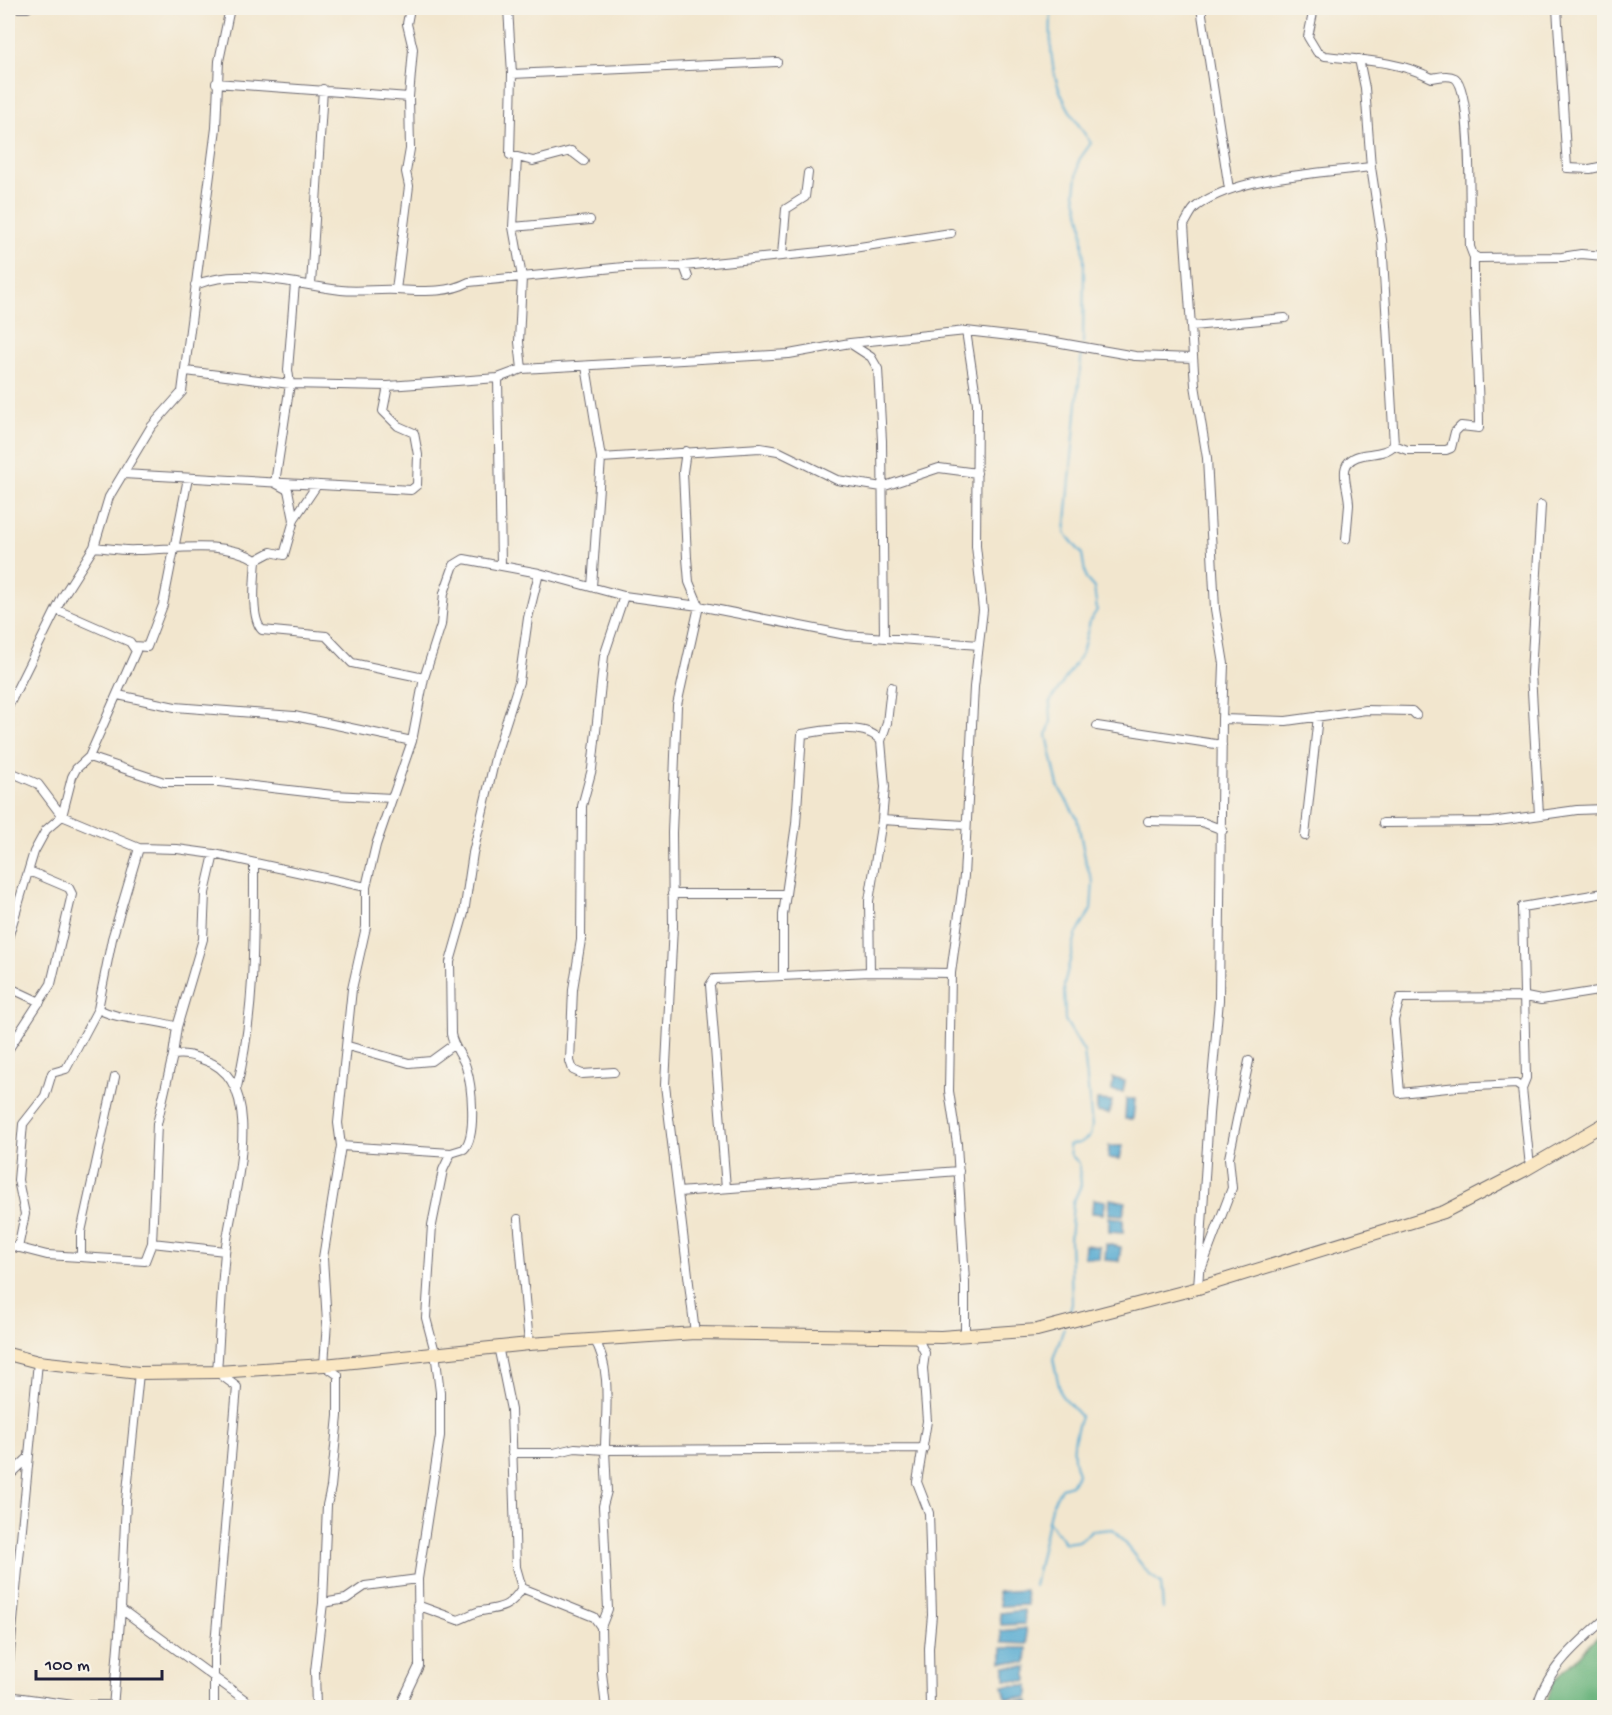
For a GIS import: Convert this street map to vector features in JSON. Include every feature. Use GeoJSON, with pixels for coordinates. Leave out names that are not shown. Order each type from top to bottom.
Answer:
{"type":"FeatureCollection","features":[{"type":"Feature","properties":{"kind":"main road"},"geometry":{"type":"LineString","coordinates":[[8,1354],[38,1362],[140,1373],[217,1372],[324,1365],[498,1346],[695,1333],[917,1337],[1010,1334],[1060,1326],[1198,1288],[1444,1212],[1605,1124]]}},
{"type":"Feature","properties":{"kind":"street"},"geometry":{"type":"LineString","coordinates":[[11,8],[28,8]]}},
{"type":"Feature","properties":{"kind":"street"},"geometry":{"type":"LineString","coordinates":[[8,707],[57,610],[94,546],[109,497],[151,427],[182,392],[216,128],[216,82],[221,42],[231,8]]}},
{"type":"Feature","properties":{"kind":"street"},"geometry":{"type":"LineString","coordinates":[[396,290],[409,186],[406,172],[410,149],[409,97],[413,49],[407,24],[410,8]]}},
{"type":"Feature","properties":{"kind":"street"},"geometry":{"type":"LineString","coordinates":[[508,8],[512,74],[510,155],[533,161],[571,151],[584,161]]}},
{"type":"Feature","properties":{"kind":"street"},"geometry":{"type":"LineString","coordinates":[[1201,8],[1229,189]]}},
{"type":"Feature","properties":{"kind":"street"},"geometry":{"type":"LineString","coordinates":[[1314,8],[1308,37],[1312,46],[1325,56],[1387,62],[1420,70],[1432,78],[1445,76],[1455,78],[1461,86],[1468,123],[1470,247],[1474,256],[1474,325],[1479,362],[1479,428],[1461,426],[1455,432],[1451,448],[1446,450],[1407,450],[1394,445]]}},
{"type":"Feature","properties":{"kind":"street"},"geometry":{"type":"LineString","coordinates":[[1557,8],[1567,168],[1590,169],[1605,166]]}},
{"type":"Feature","properties":{"kind":"street"},"geometry":{"type":"LineString","coordinates":[[1346,539],[1349,503],[1344,478],[1347,463],[1354,457],[1390,450],[1394,445],[1382,240],[1371,166],[1365,88],[1359,59]]}},
{"type":"Feature","properties":{"kind":"street"},"geometry":{"type":"LineString","coordinates":[[512,74],[777,62]]}},
{"type":"Feature","properties":{"kind":"street"},"geometry":{"type":"LineString","coordinates":[[216,82],[409,97]]}},
{"type":"Feature","properties":{"kind":"street"},"geometry":{"type":"LineString","coordinates":[[311,285],[323,89]]}},
{"type":"Feature","properties":{"kind":"street"},"geometry":{"type":"LineString","coordinates":[[517,158],[513,227],[522,277],[519,342],[522,369]]}},
{"type":"Feature","properties":{"kind":"street"},"geometry":{"type":"LineString","coordinates":[[1198,1288],[1219,1000],[1224,664],[1215,609],[1206,458],[1193,358],[1184,225],[1195,207],[1229,189],[1295,176],[1371,166]]}},
{"type":"Feature","properties":{"kind":"street"},"geometry":{"type":"LineString","coordinates":[[782,255],[786,209],[805,197],[808,172]]}},
{"type":"Feature","properties":{"kind":"street"},"geometry":{"type":"LineString","coordinates":[[513,227],[590,220]]}},
{"type":"Feature","properties":{"kind":"street"},"geometry":{"type":"LineString","coordinates":[[195,285],[220,278],[284,279],[295,283],[343,290],[430,292],[459,287],[469,282],[624,267],[684,266],[840,250],[951,233]]}},
{"type":"Feature","properties":{"kind":"street"},"geometry":{"type":"LineString","coordinates":[[1474,256],[1489,258],[1562,257],[1581,254],[1605,256]]}},
{"type":"Feature","properties":{"kind":"street"},"geometry":{"type":"LineString","coordinates":[[684,266],[688,277]]}},
{"type":"Feature","properties":{"kind":"street"},"geometry":{"type":"LineString","coordinates":[[275,483],[290,384],[288,370],[295,283]]}},
{"type":"Feature","properties":{"kind":"street"},"geometry":{"type":"LineString","coordinates":[[1192,326],[1285,318]]}},
{"type":"Feature","properties":{"kind":"street"},"geometry":{"type":"LineString","coordinates":[[186,371],[290,384],[388,386],[498,378],[522,369],[789,354],[850,343],[966,331],[1044,340],[1135,356],[1193,358]]}},
{"type":"Feature","properties":{"kind":"street"},"geometry":{"type":"LineString","coordinates":[[964,1336],[965,1282],[958,1171],[949,1091],[951,973],[964,876],[965,825],[983,610],[976,546],[977,403],[966,331]]}},
{"type":"Feature","properties":{"kind":"street"},"geometry":{"type":"LineString","coordinates":[[850,343],[871,357],[878,369],[884,636]]}},
{"type":"Feature","properties":{"kind":"street"},"geometry":{"type":"LineString","coordinates":[[586,366],[601,458],[592,587]]}},
{"type":"Feature","properties":{"kind":"street"},"geometry":{"type":"LineString","coordinates":[[498,378],[501,566]]}},
{"type":"Feature","properties":{"kind":"street"},"geometry":{"type":"LineString","coordinates":[[123,474],[411,490],[417,485],[418,455],[414,433],[398,426],[383,411],[388,386]]}},
{"type":"Feature","properties":{"kind":"street"},"geometry":{"type":"LineString","coordinates":[[601,458],[760,448],[778,451],[837,480],[882,487],[939,468],[977,473]]}},
{"type":"Feature","properties":{"kind":"street"},"geometry":{"type":"LineString","coordinates":[[686,451],[683,472],[689,582],[699,606],[677,705],[672,833],[672,959],[667,1005],[665,1085],[695,1333]]}},
{"type":"Feature","properties":{"kind":"street"},"geometry":{"type":"LineString","coordinates":[[57,610],[134,646],[147,648],[163,605],[188,478]]}},
{"type":"Feature","properties":{"kind":"street"},"geometry":{"type":"LineString","coordinates":[[275,483],[288,490],[294,520]]}},
{"type":"Feature","properties":{"kind":"street"},"geometry":{"type":"LineString","coordinates":[[256,560],[271,552],[284,555],[294,520],[317,485]]}},
{"type":"Feature","properties":{"kind":"street"},"geometry":{"type":"LineString","coordinates":[[1539,815],[1531,673],[1541,505]]}},
{"type":"Feature","properties":{"kind":"street"},"geometry":{"type":"LineString","coordinates":[[94,546],[132,550],[218,549],[244,554],[256,560]]}},
{"type":"Feature","properties":{"kind":"street"},"geometry":{"type":"LineString","coordinates":[[256,560],[255,615],[257,625],[262,630],[326,636],[352,663],[424,678]]}},
{"type":"Feature","properties":{"kind":"street"},"geometry":{"type":"LineString","coordinates":[[316,1707],[315,1671],[323,1603],[327,1505],[332,1487],[338,1416],[338,1376],[324,1365],[327,1322],[323,1258],[341,1146],[338,1123],[348,1046],[352,989],[366,927],[366,887],[376,845],[412,741],[424,678],[441,625],[444,593],[454,565],[464,560],[501,566],[539,573],[624,596],[699,606],[846,635],[884,636],[979,645]]}},
{"type":"Feature","properties":{"kind":"street"},"geometry":{"type":"LineString","coordinates":[[341,1146],[451,1153],[468,1145],[472,1103],[466,1065],[453,1045],[450,962],[464,913],[473,853],[495,753],[519,682],[528,618],[539,573]]}},
{"type":"Feature","properties":{"kind":"street"},"geometry":{"type":"LineString","coordinates":[[614,1072],[582,1074],[573,1070],[570,1061],[573,989],[581,940],[582,806],[592,769],[604,656],[624,596]]}},
{"type":"Feature","properties":{"kind":"street"},"geometry":{"type":"LineString","coordinates":[[8,938],[34,852],[46,830],[62,816],[72,777],[76,769],[89,757],[136,651],[134,646]]}},
{"type":"Feature","properties":{"kind":"street"},"geometry":{"type":"LineString","coordinates":[[870,972],[869,901],[882,820],[885,787],[881,741],[887,723],[891,687]]}},
{"type":"Feature","properties":{"kind":"street"},"geometry":{"type":"LineString","coordinates":[[118,695],[175,707],[294,716],[412,741]]}},
{"type":"Feature","properties":{"kind":"street"},"geometry":{"type":"LineString","coordinates":[[1222,720],[1286,721],[1366,710],[1412,711],[1416,715]]}},
{"type":"Feature","properties":{"kind":"street"},"geometry":{"type":"LineString","coordinates":[[1305,836],[1318,716]]}},
{"type":"Feature","properties":{"kind":"street"},"geometry":{"type":"LineString","coordinates":[[1097,726],[1222,745]]}},
{"type":"Feature","properties":{"kind":"street"},"geometry":{"type":"LineString","coordinates":[[783,974],[783,915],[797,814],[802,734],[836,729],[867,732],[877,735],[881,741]]}},
{"type":"Feature","properties":{"kind":"street"},"geometry":{"type":"LineString","coordinates":[[89,757],[164,782],[219,782],[333,795],[392,798]]}},
{"type":"Feature","properties":{"kind":"street"},"geometry":{"type":"LineString","coordinates":[[8,771],[38,784],[62,816],[139,848],[177,849],[214,854],[366,887]]}},
{"type":"Feature","properties":{"kind":"street"},"geometry":{"type":"LineString","coordinates":[[1383,823],[1491,822],[1605,809]]}},
{"type":"Feature","properties":{"kind":"street"},"geometry":{"type":"LineString","coordinates":[[882,820],[965,825]]}},
{"type":"Feature","properties":{"kind":"street"},"geometry":{"type":"LineString","coordinates":[[1148,821],[1202,822],[1223,830]]}},
{"type":"Feature","properties":{"kind":"street"},"geometry":{"type":"LineString","coordinates":[[18,1248],[25,1214],[18,1180],[23,1124],[45,1096],[52,1073],[66,1069],[98,1009],[112,939],[139,848]]}},
{"type":"Feature","properties":{"kind":"street"},"geometry":{"type":"LineString","coordinates":[[8,1245],[47,1256],[145,1261],[152,1243],[157,1124],[177,1027],[203,939],[205,893],[214,854]]}},
{"type":"Feature","properties":{"kind":"street"},"geometry":{"type":"LineString","coordinates":[[237,1087],[248,1044],[254,986],[254,863]]}},
{"type":"Feature","properties":{"kind":"street"},"geometry":{"type":"LineString","coordinates":[[8,1050],[51,984],[72,894],[69,888],[29,872]]}},
{"type":"Feature","properties":{"kind":"street"},"geometry":{"type":"LineString","coordinates":[[1530,1167],[1522,1088],[1526,1078],[1526,997],[1522,907],[1605,893]]}},
{"type":"Feature","properties":{"kind":"street"},"geometry":{"type":"LineString","coordinates":[[672,894],[786,894]]}},
{"type":"Feature","properties":{"kind":"street"},"geometry":{"type":"LineString","coordinates":[[726,1188],[710,985],[714,979],[783,974],[951,973]]}},
{"type":"Feature","properties":{"kind":"street"},"geometry":{"type":"LineString","coordinates":[[8,987],[40,1002]]}},
{"type":"Feature","properties":{"kind":"street"},"geometry":{"type":"LineString","coordinates":[[1522,1088],[1516,1084],[1467,1086],[1400,1093],[1394,1020],[1400,998],[1526,997],[1541,1000],[1605,990]]}},
{"type":"Feature","properties":{"kind":"street"},"geometry":{"type":"LineString","coordinates":[[98,1009],[111,1016],[158,1020],[177,1027]]}},
{"type":"Feature","properties":{"kind":"street"},"geometry":{"type":"LineString","coordinates":[[348,1046],[409,1063],[431,1061],[453,1045]]}},
{"type":"Feature","properties":{"kind":"street"},"geometry":{"type":"LineString","coordinates":[[173,1055],[184,1054],[209,1061],[228,1073],[237,1087],[242,1105],[241,1146],[225,1251],[217,1372],[237,1387],[214,1678],[214,1707]]}},
{"type":"Feature","properties":{"kind":"street"},"geometry":{"type":"LineString","coordinates":[[1199,1273],[1232,1188],[1229,1158],[1249,1061]]}},
{"type":"Feature","properties":{"kind":"street"},"geometry":{"type":"LineString","coordinates":[[81,1256],[81,1232],[115,1077]]}},
{"type":"Feature","properties":{"kind":"street"},"geometry":{"type":"LineString","coordinates":[[399,1707],[419,1666],[421,1653],[417,1605],[418,1580],[439,1459],[440,1392],[435,1352],[426,1318],[432,1225],[443,1170],[451,1153]]}},
{"type":"Feature","properties":{"kind":"street"},"geometry":{"type":"LineString","coordinates":[[678,1192],[958,1171]]}},
{"type":"Feature","properties":{"kind":"street"},"geometry":{"type":"LineString","coordinates":[[518,1219],[530,1344]]}},
{"type":"Feature","properties":{"kind":"street"},"geometry":{"type":"LineString","coordinates":[[152,1243],[225,1251]]}},
{"type":"Feature","properties":{"kind":"street"},"geometry":{"type":"LineString","coordinates":[[917,1337],[925,1353],[923,1376],[927,1421],[917,1482],[929,1513],[932,1615],[929,1648],[930,1707]]}},
{"type":"Feature","properties":{"kind":"street"},"geometry":{"type":"LineString","coordinates":[[925,1353],[941,1337]]}},
{"type":"Feature","properties":{"kind":"street"},"geometry":{"type":"LineString","coordinates":[[594,1340],[601,1350],[605,1390],[607,1491],[603,1506],[608,1609],[601,1627],[602,1673],[606,1707]]}},
{"type":"Feature","properties":{"kind":"street"},"geometry":{"type":"LineString","coordinates":[[417,1605],[458,1620],[480,1611],[489,1612],[513,1602],[522,1588],[516,1567],[511,1410],[498,1346]]}},
{"type":"Feature","properties":{"kind":"street"},"geometry":{"type":"LineString","coordinates":[[8,1672],[11,1604],[38,1362]]}},
{"type":"Feature","properties":{"kind":"street"},"geometry":{"type":"LineString","coordinates":[[8,1696],[73,1705],[111,1707],[121,1609],[126,1500],[140,1373]]}},
{"type":"Feature","properties":{"kind":"street"},"geometry":{"type":"LineString","coordinates":[[512,1453],[554,1453],[575,1448],[605,1450],[924,1448]]}},
{"type":"Feature","properties":{"kind":"street"},"geometry":{"type":"LineString","coordinates":[[8,1477],[27,1459]]}},
{"type":"Feature","properties":{"kind":"street"},"geometry":{"type":"LineString","coordinates":[[323,1603],[346,1599],[365,1586],[418,1580]]}},
{"type":"Feature","properties":{"kind":"street"},"geometry":{"type":"LineString","coordinates":[[522,1588],[594,1617],[601,1627]]}},
{"type":"Feature","properties":{"kind":"street"},"geometry":{"type":"LineString","coordinates":[[121,1609],[256,1707]]}},
{"type":"Feature","properties":{"kind":"street"},"geometry":{"type":"LineString","coordinates":[[1537,1707],[1540,1691],[1564,1660],[1605,1620]]}},
{"type":"Feature","properties":{"kind":"green space"},"geometry":{"type":"Polygon","coordinates":[[[1604,1630],[1604,1707],[1545,1707],[1553,1682],[1604,1630]]]}},
{"type":"Feature","properties":{"kind":"water"},"geometry":{"type":"Polygon","coordinates":[[[1113,1078],[1125,1081],[1123,1092],[1112,1091],[1113,1078]]]}},
{"type":"Feature","properties":{"kind":"water"},"geometry":{"type":"Polygon","coordinates":[[[1126,1099],[1135,1099],[1133,1119],[1125,1119],[1126,1099]]]}},
{"type":"Feature","properties":{"kind":"water"},"geometry":{"type":"Polygon","coordinates":[[[1097,1100],[1112,1101],[1109,1114],[1097,1112],[1097,1100]]]}},
{"type":"Feature","properties":{"kind":"water"},"geometry":{"type":"Polygon","coordinates":[[[1109,1146],[1123,1146],[1120,1159],[1108,1158],[1109,1146]]]}},
{"type":"Feature","properties":{"kind":"water"},"geometry":{"type":"Polygon","coordinates":[[[1093,1199],[1106,1201],[1103,1214],[1092,1213],[1093,1199]]]}},
{"type":"Feature","properties":{"kind":"water"},"geometry":{"type":"Polygon","coordinates":[[[1110,1199],[1126,1202],[1123,1215],[1109,1214],[1110,1199]]]}},
{"type":"Feature","properties":{"kind":"water"},"geometry":{"type":"Polygon","coordinates":[[[1109,1217],[1123,1219],[1123,1233],[1109,1232],[1109,1217]]]}},
{"type":"Feature","properties":{"kind":"water"},"geometry":{"type":"Polygon","coordinates":[[[1106,1244],[1121,1247],[1119,1261],[1105,1260],[1106,1244]]]}},
{"type":"Feature","properties":{"kind":"water"},"geometry":{"type":"Polygon","coordinates":[[[1085,1245],[1100,1247],[1099,1259],[1084,1257],[1085,1245]]]}},
{"type":"Feature","properties":{"kind":"water"},"geometry":{"type":"Polygon","coordinates":[[[1025,1590],[1027,1605],[1000,1606],[998,1592],[1025,1590]]]}},
{"type":"Feature","properties":{"kind":"water"},"geometry":{"type":"Polygon","coordinates":[[[1024,1610],[1025,1624],[1001,1625],[1000,1613],[1024,1610]]]}},
{"type":"Feature","properties":{"kind":"water"},"geometry":{"type":"Polygon","coordinates":[[[1026,1628],[1027,1644],[1002,1643],[1001,1631],[1026,1628]]]}},
{"type":"Feature","properties":{"kind":"water"},"geometry":{"type":"Polygon","coordinates":[[[1002,1648],[1027,1648],[1026,1663],[1002,1662],[1002,1648]]]}},
{"type":"Feature","properties":{"kind":"water"},"geometry":{"type":"Polygon","coordinates":[[[1005,1667],[1027,1667],[1027,1681],[1005,1680],[1005,1667]]]}},
{"type":"Feature","properties":{"kind":"water"},"geometry":{"type":"Polygon","coordinates":[[[1028,1685],[1028,1698],[1006,1698],[1003,1686],[1028,1685]]]}},
{"type":"Feature","properties":{"kind":"water"},"geometry":{"type":"Polygon","coordinates":[[[1029,1701],[1030,1707],[1006,1707],[1006,1702],[1029,1701]]]}},
{"type":"Feature","properties":{"kind":"waterway"},"geometry":{"type":"LineString","coordinates":[[1051,8],[1051,49],[1056,80],[1068,109],[1091,143],[1079,160],[1075,193],[1082,224],[1083,343]]}},
{"type":"Feature","properties":{"kind":"waterway"},"geometry":{"type":"LineString","coordinates":[[1068,1317],[1072,1303],[1070,1240],[1073,1203],[1081,1185],[1079,1163],[1071,1155],[1069,1145],[1080,1143],[1090,1136],[1092,1126],[1084,1052],[1065,1020],[1064,985],[1076,935],[1091,910],[1093,882],[1086,863],[1077,818],[1058,786],[1047,735],[1051,721],[1050,702],[1082,653],[1090,621],[1097,610],[1094,588],[1086,579],[1082,554],[1065,533],[1082,349]]}},
{"type":"Feature","properties":{"kind":"waterway"},"geometry":{"type":"LineString","coordinates":[[1034,1586],[1051,1507],[1061,1488],[1071,1485],[1078,1473],[1074,1459],[1074,1445],[1081,1417],[1061,1395],[1053,1359],[1064,1328]]}},
{"type":"Feature","properties":{"kind":"waterway"},"geometry":{"type":"LineString","coordinates":[[1048,1520],[1065,1543],[1079,1541],[1091,1531],[1113,1529],[1150,1575],[1161,1583],[1163,1609]]}}]}
